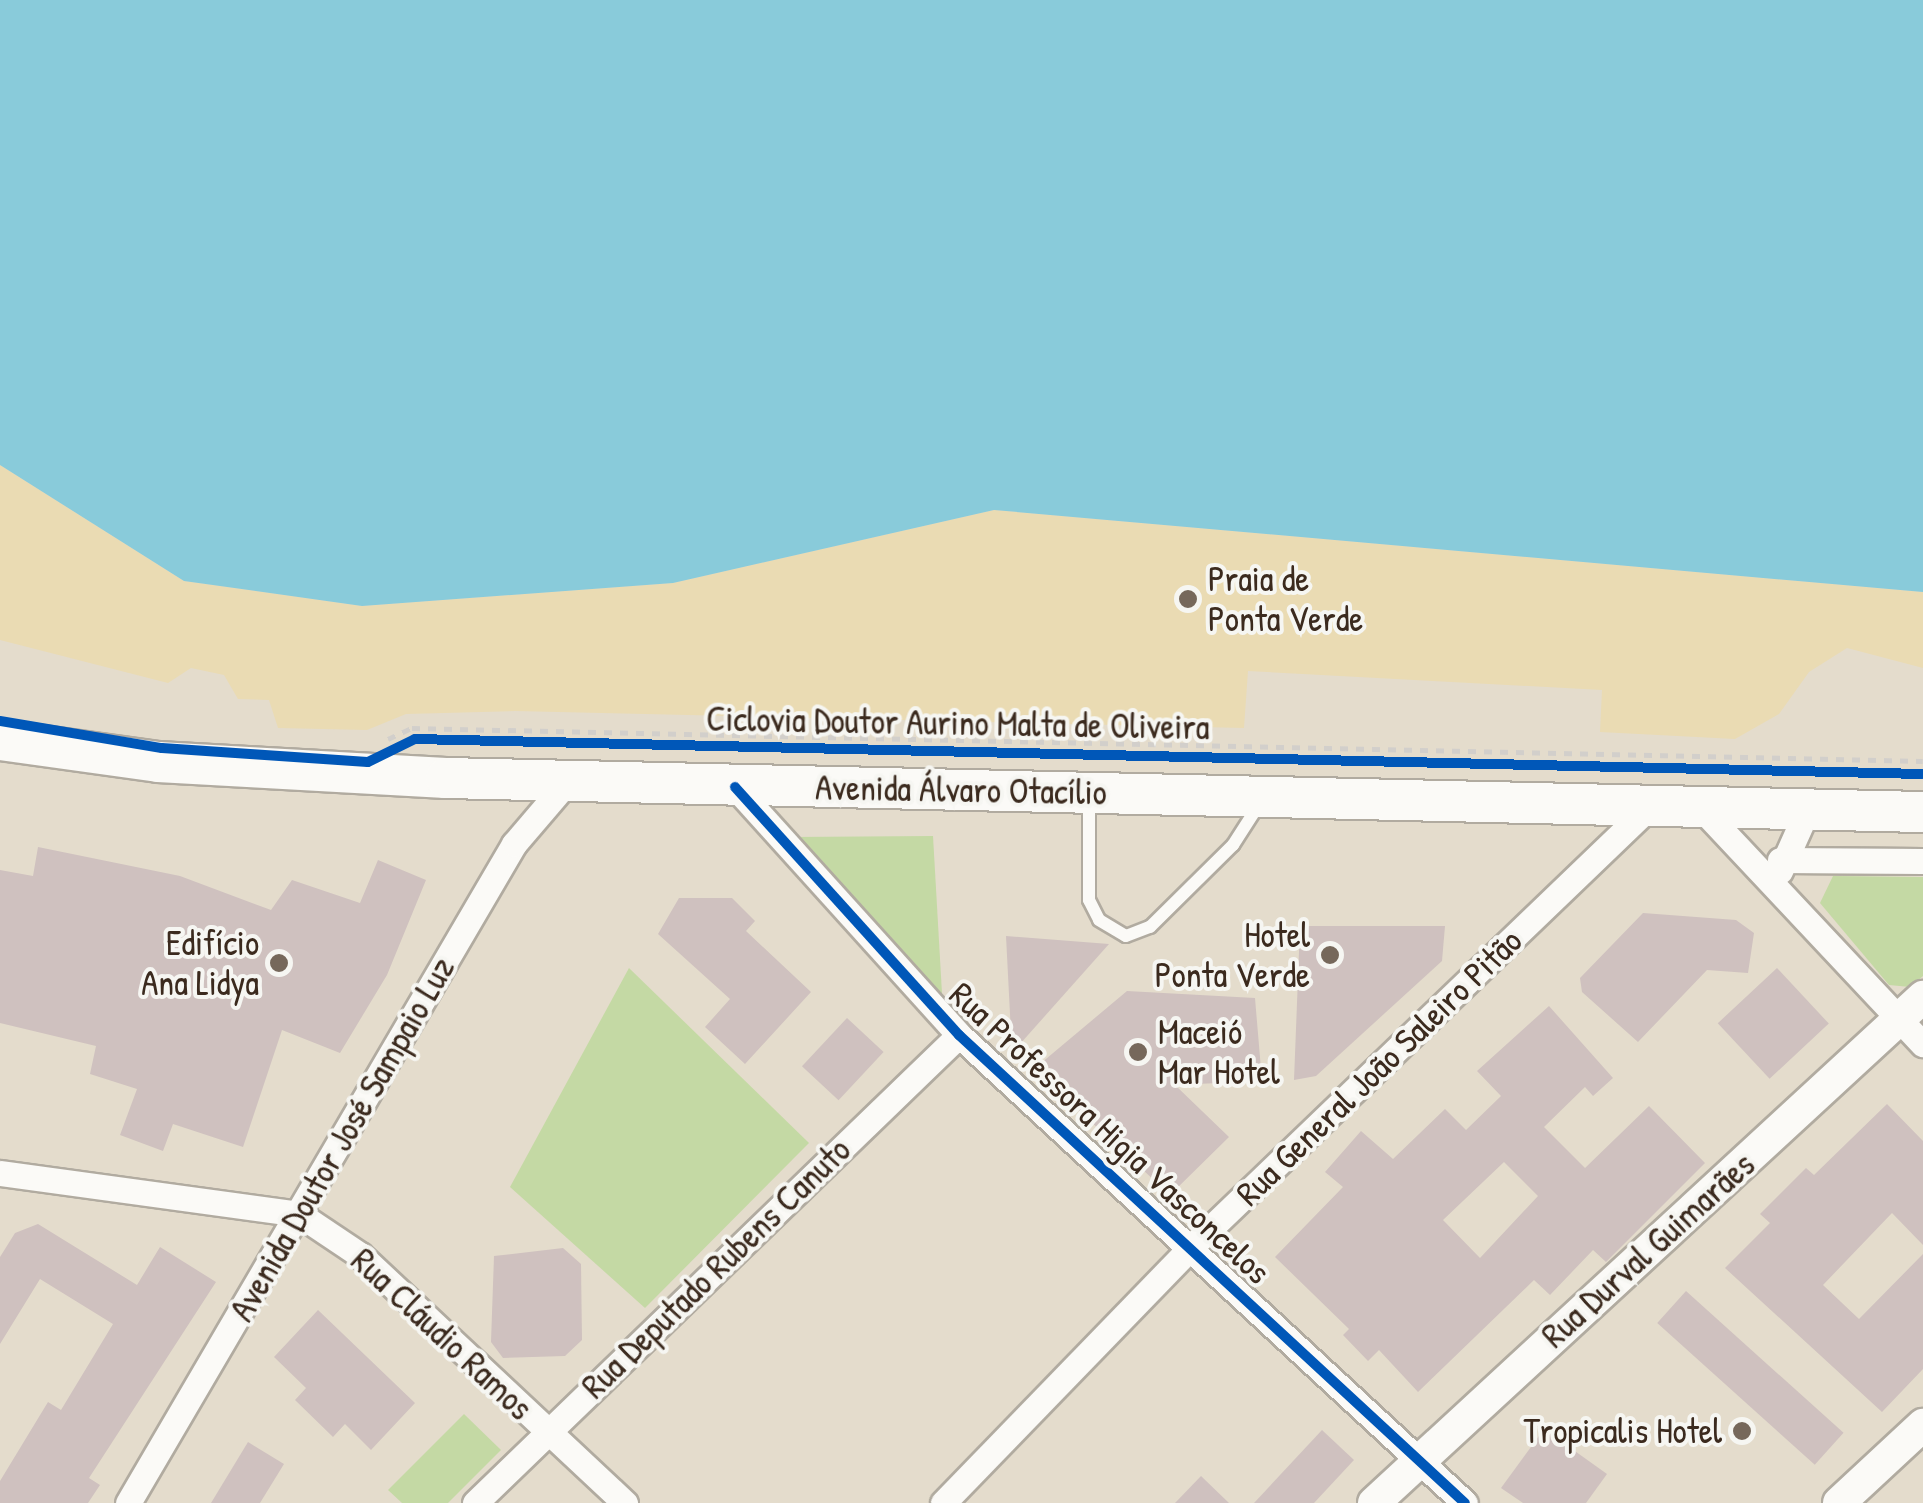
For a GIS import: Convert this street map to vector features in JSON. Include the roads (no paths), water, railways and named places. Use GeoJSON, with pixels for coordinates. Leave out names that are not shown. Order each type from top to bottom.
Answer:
{"type":"FeatureCollection","features":[{"type":"Feature","properties":{"kind":"main road","name":"Avenida Álvaro Otacílio"},"geometry":{"type":"LineString","coordinates":[[0,740],[158,762],[566,782],[1264,796],[1806,813],[1923,812]]}},
{"type":"Feature","properties":{"kind":"street","name":"Avenida Doutor José Sampaio Luz"},"geometry":{"type":"LineString","coordinates":[[128,1503],[514,844],[566,782]]}},
{"type":"Feature","properties":{"kind":"street","name":"Rua Professora Higia Vasconcelos"},"geometry":{"type":"LineString","coordinates":[[735,787],[959,1035],[1465,1503]]}},
{"type":"Feature","properties":{"kind":"street","name":"Rua General João Saleiro Pitão"},"geometry":{"type":"LineString","coordinates":[[943,1503],[1191,1246],[1650,806]]}},
{"type":"Feature","properties":{"kind":"street"},"geometry":{"type":"LineString","coordinates":[[1700,808],[1780,873],[1916,1020]]}},
{"type":"Feature","properties":{"kind":"street"},"geometry":{"type":"LineString","coordinates":[[1780,873],[1806,813]]}},
{"type":"Feature","properties":{"kind":"street"},"geometry":{"type":"LineString","coordinates":[[1780,873],[1923,861]]}},
{"type":"Feature","properties":{"kind":"street","name":"Rua Durval Guimarães"},"geometry":{"type":"LineString","coordinates":[[1374,1503],[1916,1020]]}},
{"type":"Feature","properties":{"kind":"street","name":"Rua Deputado Rubens Canuto"},"geometry":{"type":"LineString","coordinates":[[476,1503],[959,1035]]}},
{"type":"Feature","properties":{"kind":"street","name":"Rua Cláudio Ramos"},"geometry":{"type":"LineString","coordinates":[[0,1173],[299,1214],[360,1255],[625,1503]]}},
{"type":"Feature","properties":{"kind":"street"},"geometry":{"type":"LineString","coordinates":[[1839,1503],[1923,1425]]}},
{"type":"Feature","properties":{"kind":"lane"},"geometry":{"type":"LineString","coordinates":[[1089,792],[1089,900],[1098,920],[1126,936],[1150,927],[1233,845],[1264,796]]}},
{"type":"Feature","properties":{"kind":"water"},"geometry":{"type":"Polygon","coordinates":[[[0,0],[1923,0],[1923,592],[994,510],[673,583],[362,606],[184,581],[0,465],[0,0]]]}},
{"type":"Feature","properties":{"kind":"place","name":"Praia de Ponta Verde"},"geometry":{"type":"Point","coordinates":[1188,599]}},
{"type":"Feature","properties":{"kind":"place","name":"Hotel Ponta Verde"},"geometry":{"type":"Point","coordinates":[1330,955]}},
{"type":"Feature","properties":{"kind":"place","name":"Edifício Ana Lidya"},"geometry":{"type":"Point","coordinates":[279,963]}},
{"type":"Feature","properties":{"kind":"place","name":"Maceió Mar Hotel"},"geometry":{"type":"Point","coordinates":[1138,1052]}},
{"type":"Feature","properties":{"kind":"place","name":"Tropicalis Hotel"},"geometry":{"type":"Point","coordinates":[1742,1431]}}]}
